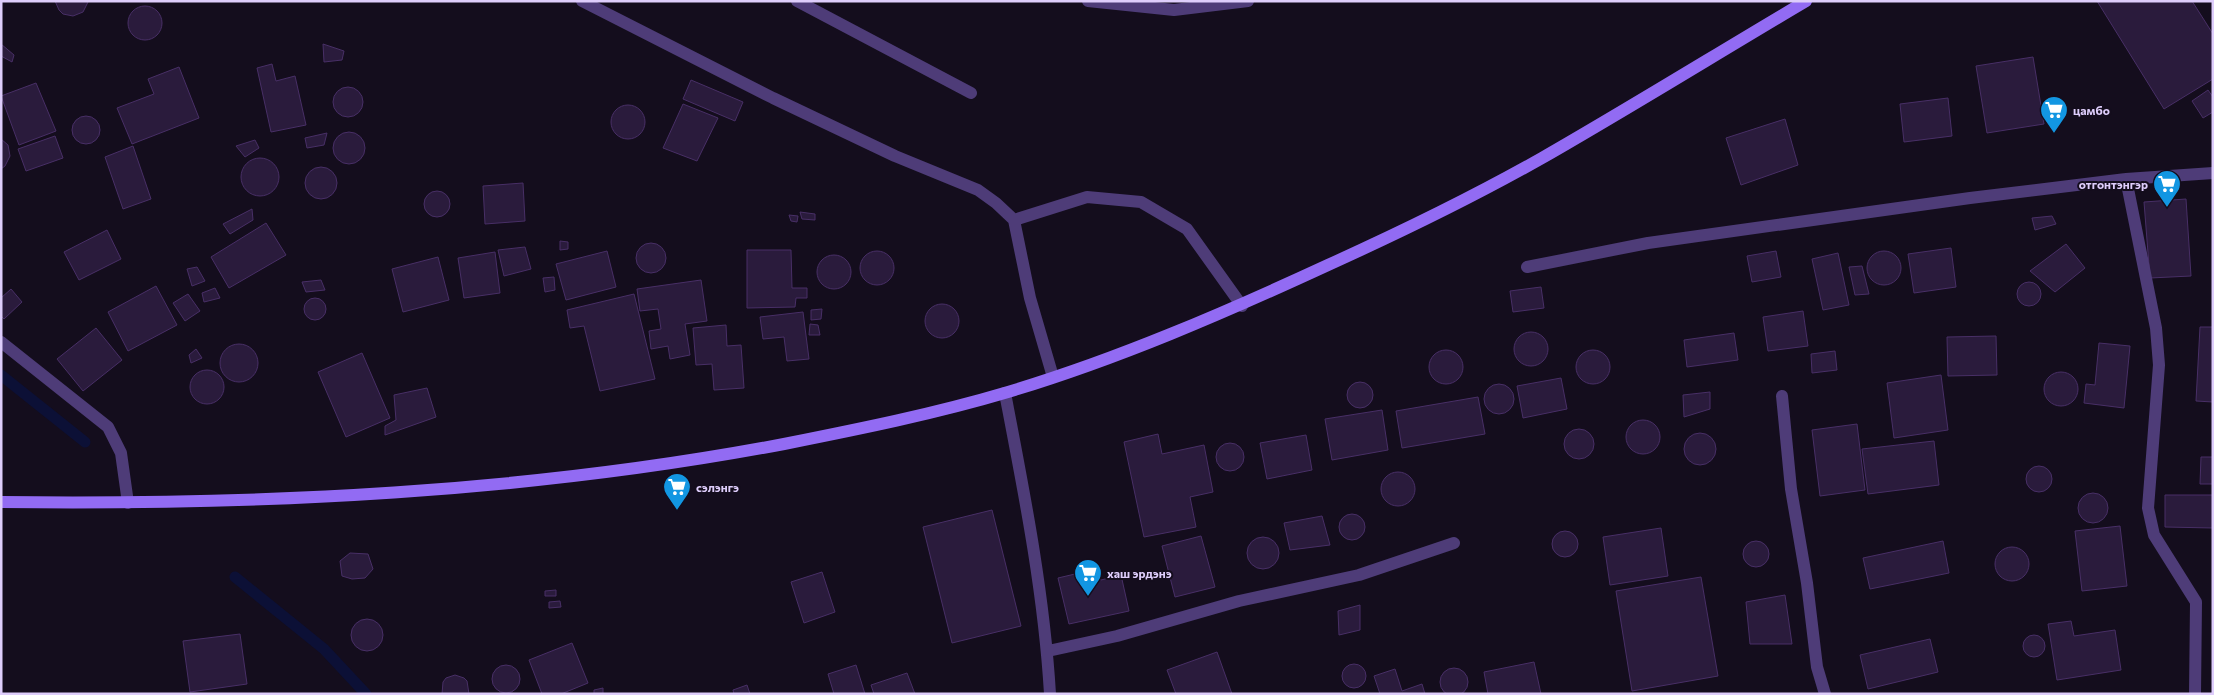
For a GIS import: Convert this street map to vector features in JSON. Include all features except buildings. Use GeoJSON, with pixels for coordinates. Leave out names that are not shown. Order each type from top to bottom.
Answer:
{"type":"FeatureCollection","features":[{"type":"Feature","properties":{"kind":"main road"},"geometry":{"type":"LineString","coordinates":[[1,502],[128,503],[234,501],[533,482],[695,460],[856,430],[1005,393],[1141,346],[1242,306],[1416,225],[1541,158],[1806,1]]}},
{"type":"Feature","properties":{"kind":"street"},"geometry":{"type":"LineString","coordinates":[[582,1],[781,102],[895,156],[978,190],[996,203],[1014,220],[1030,298],[1053,377]]}},
{"type":"Feature","properties":{"kind":"street"},"geometry":{"type":"LineString","coordinates":[[797,1],[971,93]]}},
{"type":"Feature","properties":{"kind":"street"},"geometry":{"type":"LineString","coordinates":[[1088,1],[1174,10],[1248,1]]}},
{"type":"Feature","properties":{"kind":"street"},"geometry":{"type":"LineString","coordinates":[[1527,267],[1648,243],[1970,198],[2126,179],[2213,173]]}},
{"type":"Feature","properties":{"kind":"street"},"geometry":{"type":"LineString","coordinates":[[2126,179],[2156,328],[2159,365],[2148,508],[2154,534],[2196,602],[2196,694]]}},
{"type":"Feature","properties":{"kind":"street"},"geometry":{"type":"LineString","coordinates":[[1014,220],[1087,197],[1141,202],[1187,229],[1242,306]]}},
{"type":"Feature","properties":{"kind":"street"},"geometry":{"type":"LineString","coordinates":[[1,342],[108,427],[121,453],[128,503]]}},
{"type":"Feature","properties":{"kind":"street"},"geometry":{"type":"LineString","coordinates":[[1005,393],[1027,507],[1048,651],[1050,694]]}},
{"type":"Feature","properties":{"kind":"street"},"geometry":{"type":"LineString","coordinates":[[1782,396],[1791,489],[1807,583],[1817,667],[1825,694]]}},
{"type":"Feature","properties":{"kind":"street"},"geometry":{"type":"LineString","coordinates":[[1048,651],[1118,636],[1239,601],[1359,574],[1454,543]]}},
{"type":"Feature","properties":{"kind":"waterway"},"geometry":{"type":"LineString","coordinates":[[1,375],[85,442]]}},
{"type":"Feature","properties":{"kind":"waterway"},"geometry":{"type":"LineString","coordinates":[[235,577],[324,649],[366,694]]}},
{"type":"Feature","properties":{"kind":"place","name":"цамбо"},"geometry":{"type":"Point","coordinates":[2054,134]}},
{"type":"Feature","properties":{"kind":"place","name":"отгонтэнгэр"},"geometry":{"type":"Point","coordinates":[2167,208]}},
{"type":"Feature","properties":{"kind":"place","name":"сэлэнгэ"},"geometry":{"type":"Point","coordinates":[677,511]}},
{"type":"Feature","properties":{"kind":"place","name":"хаш эрдэнэ"},"geometry":{"type":"Point","coordinates":[1088,597]}}]}
